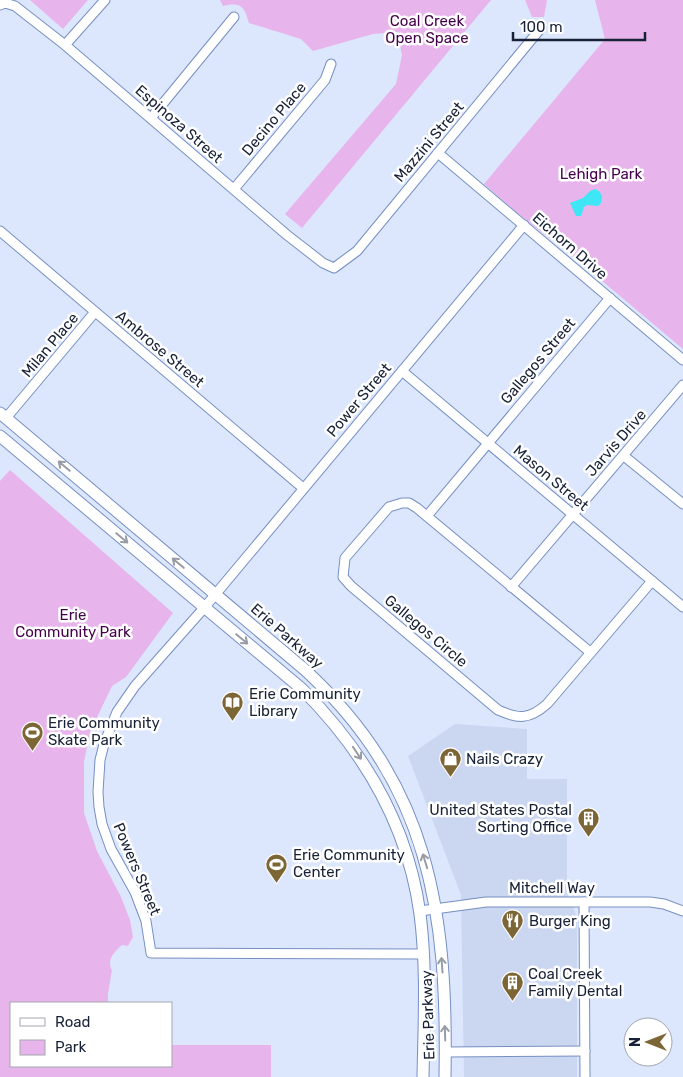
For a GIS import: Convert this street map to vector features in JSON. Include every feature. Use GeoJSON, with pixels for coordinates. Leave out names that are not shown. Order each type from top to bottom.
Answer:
{"type":"FeatureCollection","features":[{"type":"Feature","properties":{"kind":"main road","name":"Erie Parkway"},"geometry":{"type":"LineString","coordinates":[[3,416],[322,686],[344,709],[368,739],[393,780],[416,830],[429,874],[436,909],[442,976],[446,1052],[445,1077]]}},
{"type":"Feature","properties":{"kind":"main road","name":"Erie Parkway"},"geometry":{"type":"LineString","coordinates":[[0,436],[302,690],[336,724],[351,743],[376,785],[398,831],[420,911],[425,1004],[423,1077]]}},
{"type":"Feature","properties":{"kind":"street"},"geometry":{"type":"LineString","coordinates":[[66,45],[105,0]]}},
{"type":"Feature","properties":{"kind":"street","name":"Espinoza Street"},"geometry":{"type":"LineString","coordinates":[[2,4],[15,6],[66,45],[287,235],[323,263],[334,268]]}},
{"type":"Feature","properties":{"kind":"street"},"geometry":{"type":"LineString","coordinates":[[151,118],[234,17]]}},
{"type":"Feature","properties":{"kind":"street","name":"Mazzini Street"},"geometry":{"type":"LineString","coordinates":[[334,268],[357,251],[541,28]]}},
{"type":"Feature","properties":{"kind":"street","name":"Decino Place"},"geometry":{"type":"LineString","coordinates":[[234,189],[325,80],[331,64]]}},
{"type":"Feature","properties":{"kind":"street","name":"Eichorn Drive"},"geometry":{"type":"LineString","coordinates":[[438,153],[683,360]]}},
{"type":"Feature","properties":{"kind":"street","name":"Power Street"},"geometry":{"type":"LineString","coordinates":[[215,594],[524,225]]}},
{"type":"Feature","properties":{"kind":"street","name":"Ambrose Street"},"geometry":{"type":"LineString","coordinates":[[0,231],[303,488]]}},
{"type":"Feature","properties":{"kind":"street","name":"Gallegos Street"},"geometry":{"type":"LineString","coordinates":[[488,442],[610,298]]}},
{"type":"Feature","properties":{"kind":"street","name":"Milan Place"},"geometry":{"type":"LineString","coordinates":[[3,416],[95,312]]}},
{"type":"Feature","properties":{"kind":"street","name":"Mason Street"},"geometry":{"type":"LineString","coordinates":[[402,371],[683,607]]}},
{"type":"Feature","properties":{"kind":"street","name":"Jarvis Drive"},"geometry":{"type":"LineString","coordinates":[[510,587],[683,385]]}},
{"type":"Feature","properties":{"kind":"street"},"geometry":{"type":"LineString","coordinates":[[427,516],[488,442]]}},
{"type":"Feature","properties":{"kind":"street"},"geometry":{"type":"LineString","coordinates":[[624,456],[683,504]]}},
{"type":"Feature","properties":{"kind":"street","name":"Gallegos Circle"},"geometry":{"type":"LineString","coordinates":[[590,652],[409,503],[389,507],[345,558],[343,573],[346,581],[498,710],[511,716],[526,717],[538,712],[547,704],[652,581]]}},
{"type":"Feature","properties":{"kind":"street","name":"Powers Street"},"geometry":{"type":"LineString","coordinates":[[215,594],[123,702],[109,729],[100,760],[98,792],[102,824],[111,849],[135,892],[146,921],[151,953],[423,954]]}},
{"type":"Feature","properties":{"kind":"street","name":"Mitchell Way"},"geometry":{"type":"LineString","coordinates":[[420,911],[486,902],[650,902],[664,904],[683,911]]}},
{"type":"Feature","properties":{"kind":"street"},"geometry":{"type":"LineString","coordinates":[[584,902],[585,1077]]}},
{"type":"Feature","properties":{"kind":"street"},"geometry":{"type":"LineString","coordinates":[[446,1052],[585,1051]]}},
{"type":"Feature","properties":{"kind":"shaded area"},"geometry":{"type":"Polygon","coordinates":[[[455,724],[527,729],[527,779],[567,779],[567,892],[577,917],[577,1077],[464,1077],[461,895],[408,756],[455,724]]]}},
{"type":"Feature","properties":{"kind":"green space"},"geometry":{"type":"Polygon","coordinates":[[[30,0],[88,0],[63,29],[30,0]]]}},
{"type":"Feature","properties":{"kind":"green space","name":"Coal Creek Open Space"},"geometry":{"type":"Polygon","coordinates":[[[220,0],[491,0],[302,228],[285,214],[396,84],[402,55],[397,32],[373,34],[313,51],[301,39],[249,23],[241,7],[238,5],[223,6],[220,0]]]}},
{"type":"Feature","properties":{"kind":"green space"},"geometry":{"type":"Polygon","coordinates":[[[525,0],[547,0],[544,17],[532,17],[525,0]]]}},
{"type":"Feature","properties":{"kind":"green space","name":"Lehigh Park"},"geometry":{"type":"Polygon","coordinates":[[[595,0],[683,0],[683,349],[484,184],[605,39],[595,0]]]}},
{"type":"Feature","properties":{"kind":"green space","name":"Erie Community Park"},"geometry":{"type":"Polygon","coordinates":[[[10,470],[173,613],[126,677],[112,686],[90,732],[84,762],[84,813],[97,851],[121,897],[130,920],[133,937],[128,946],[122,945],[111,959],[110,966],[112,970],[108,1002],[10,1002],[10,1067],[172,1067],[172,1045],[271,1045],[271,1077],[0,1077],[0,481],[10,470]]]}},
{"type":"Feature","properties":{"kind":"water"},"geometry":{"type":"Polygon","coordinates":[[[595,189],[601,195],[601,203],[598,206],[587,205],[584,207],[581,216],[576,216],[570,203],[583,198],[595,189]]]}},
{"type":"Feature","properties":{"kind":"place","name":"Erie Community Library"},"geometry":{"type":"Point","coordinates":[233,722]}},
{"type":"Feature","properties":{"kind":"place","name":"Erie Community Skate Park"},"geometry":{"type":"Point","coordinates":[32,751]}},
{"type":"Feature","properties":{"kind":"place","name":"Nails Crazy"},"geometry":{"type":"Point","coordinates":[450,778]}},
{"type":"Feature","properties":{"kind":"place","name":"United States Postal Sorting Office"},"geometry":{"type":"Point","coordinates":[588,838]}},
{"type":"Feature","properties":{"kind":"place","name":"Erie Community Center"},"geometry":{"type":"Point","coordinates":[277,883]}},
{"type":"Feature","properties":{"kind":"place","name":"Burger King"},"geometry":{"type":"Point","coordinates":[513,940]}},
{"type":"Feature","properties":{"kind":"place","name":"Coal Creek Family Dental"},"geometry":{"type":"Point","coordinates":[512,1002]}}]}
